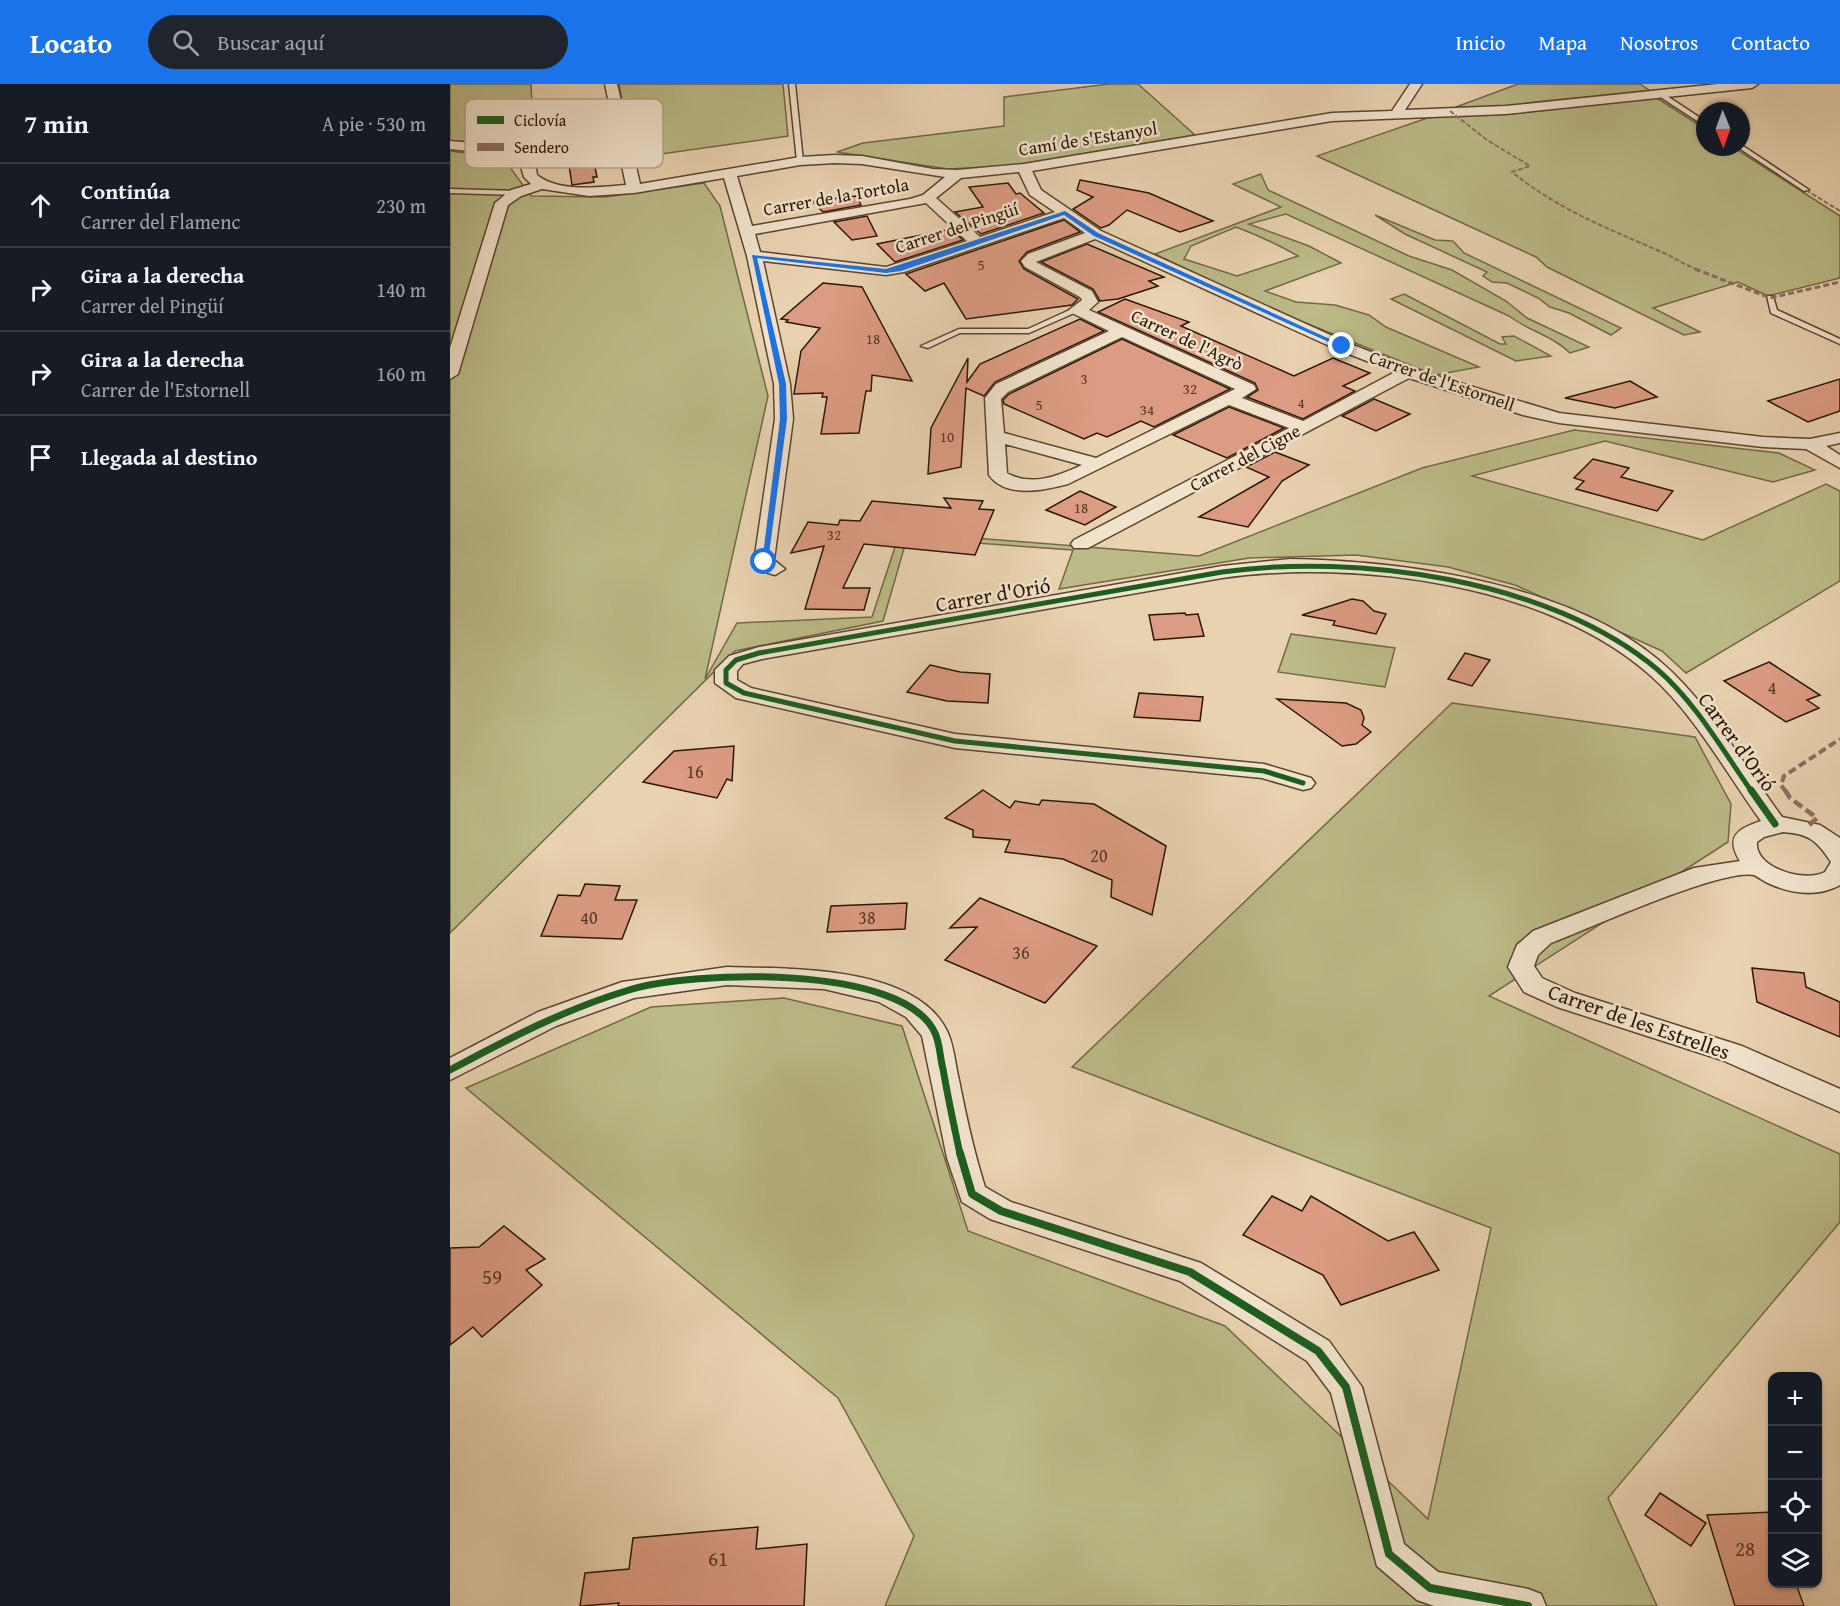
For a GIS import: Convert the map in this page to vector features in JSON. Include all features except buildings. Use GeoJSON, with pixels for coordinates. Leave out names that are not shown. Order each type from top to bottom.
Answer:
{"type":"FeatureCollection","features":[{"type":"Feature","properties":{"kind":"street"},"geometry":{"type":"LineString","coordinates":[[611,84],[614,99]]}},
{"type":"Feature","properties":{"kind":"street"},"geometry":{"type":"LineString","coordinates":[[1397,113],[1416,84]]}},
{"type":"Feature","properties":{"kind":"street"},"geometry":{"type":"LineString","coordinates":[[1650,84],[1666,93]]}},
{"type":"Feature","properties":{"kind":"street","name":"Camí de s'Estanyol"},"geometry":{"type":"LineString","coordinates":[[541,185],[589,192],[634,189],[800,161],[862,160],[933,173],[957,174],[1024,168],[1332,117],[1506,110],[1752,84]]}},
{"type":"Feature","properties":{"kind":"street"},"geometry":{"type":"LineString","coordinates":[[450,146],[465,147]]}},
{"type":"Feature","properties":{"kind":"street"},"geometry":{"type":"LineString","coordinates":[[531,168],[531,177],[541,185]]}},
{"type":"Feature","properties":{"kind":"street"},"geometry":{"type":"LineString","coordinates":[[629,168],[634,189]]}},
{"type":"Feature","properties":{"kind":"street","name":"Carrer de l'Estornell"},"geometry":{"type":"LineString","coordinates":[[1024,168],[1035,192],[1096,234],[1332,341],[1408,372],[1529,411],[1559,418],[1763,442],[1810,444],[1840,438]]}},
{"type":"Feature","properties":{"kind":"street"},"geometry":{"type":"LineString","coordinates":[[729,172],[754,256],[782,384],[784,419],[764,562],[775,569]]}},
{"type":"Feature","properties":{"kind":"street","name":"Carrer de la Tortola"},"geometry":{"type":"LineString","coordinates":[[747,231],[912,203],[928,198],[957,174]]}},
{"type":"Feature","properties":{"kind":"street"},"geometry":{"type":"LineString","coordinates":[[450,374],[502,202],[516,193],[541,185]]}},
{"type":"Feature","properties":{"kind":"street"},"geometry":{"type":"LineString","coordinates":[[928,198],[978,243]]}},
{"type":"Feature","properties":{"kind":"street","name":"Carrer del Pingüí"},"geometry":{"type":"LineString","coordinates":[[754,256],[886,271],[1065,213]]}},
{"type":"Feature","properties":{"kind":"street"},"geometry":{"type":"LineString","coordinates":[[1077,310],[1090,302],[1091,299],[1087,294],[1028,261],[1033,256],[1096,234]]}},
{"type":"Feature","properties":{"kind":"street","name":"Carrer de l'Agrò"},"geometry":{"type":"LineString","coordinates":[[1077,310],[1248,389],[1065,481],[1028,484],[1005,481],[998,475],[995,393],[1121,331]]}},
{"type":"Feature","properties":{"kind":"street","name":"Carrer del Cigne"},"geometry":{"type":"LineString","coordinates":[[1081,544],[1408,372]]}},
{"type":"Feature","properties":{"kind":"street"},"geometry":{"type":"LineString","coordinates":[[1228,399],[1304,427]]}},
{"type":"Feature","properties":{"kind":"street"},"geometry":{"type":"LineString","coordinates":[[996,436],[1098,464]]}},
{"type":"Feature","properties":{"kind":"street"},"geometry":{"type":"LineString","coordinates":[[1810,444],[1840,463]]}},
{"type":"Feature","properties":{"kind":"street","name":"Carrer d'Orió"},"geometry":{"type":"LineString","coordinates":[[1304,783],[1264,771],[955,741],[744,693],[726,683],[726,670],[736,660],[759,653],[1222,572],[1288,565],[1357,567],[1426,574],[1553,611],[1603,634],[1655,669],[1683,696],[1775,824]]}},
{"type":"Feature","properties":{"kind":"street"},"geometry":{"type":"LineString","coordinates":[[1775,824],[1791,825],[1820,835],[1832,843],[1838,871],[1820,883],[1793,884],[1772,877],[1755,867],[1744,848],[1745,839],[1752,831],[1775,824]]}},
{"type":"Feature","properties":{"kind":"street","name":"Carrer de les Estrelles"},"geometry":{"type":"LineString","coordinates":[[1755,867],[1703,874],[1542,937],[1526,951],[1521,967],[1533,985],[1566,1000],[1732,1053],[1840,1101]]}},
{"type":"Feature","properties":{"kind":"street"},"geometry":{"type":"LineString","coordinates":[[450,1070],[547,1019],[631,989],[727,976],[824,980],[887,995],[915,1010],[935,1033],[961,1158],[972,1194],[1001,1211],[1190,1272],[1271,1320],[1318,1352],[1346,1387],[1389,1554],[1430,1588],[1528,1606]]}},
{"type":"Feature","properties":{"kind":"lane"},"geometry":{"type":"LineString","coordinates":[[792,84],[800,161]]}},
{"type":"Feature","properties":{"kind":"lane"},"geometry":{"type":"LineString","coordinates":[[1666,93],[1664,97],[1696,118]]}},
{"type":"Feature","properties":{"kind":"lane"},"geometry":{"type":"LineString","coordinates":[[1750,153],[1806,189]]}},
{"type":"Feature","properties":{"kind":"lane"},"geometry":{"type":"LineString","coordinates":[[450,191],[516,193]]}},
{"type":"Feature","properties":{"kind":"lane"},"geometry":{"type":"LineString","coordinates":[[1770,298],[1774,311],[1840,342]]}},
{"type":"Feature","properties":{"kind":"lane"},"geometry":{"type":"LineString","coordinates":[[925,346],[959,331],[1029,331],[1077,310]]}},
{"type":"Feature","properties":{"kind":"shaded area"},"geometry":{"type":"Polygon","coordinates":[[[450,84],[531,84],[532,99],[465,99],[465,144],[450,142],[450,84]]]}},
{"type":"Feature","properties":{"kind":"shaded area"},"geometry":{"type":"Polygon","coordinates":[[[619,84],[783,84],[788,136],[663,154],[663,99],[622,99],[619,84]]]}},
{"type":"Feature","properties":{"kind":"shaded area"},"geometry":{"type":"Polygon","coordinates":[[[1109,84],[1138,84],[1195,135],[1009,166],[948,169],[837,152],[863,143],[1004,126],[1004,97],[1109,84]]]}},
{"type":"Feature","properties":{"kind":"shaded area"},"geometry":{"type":"Polygon","coordinates":[[[1518,84],[1640,84],[1652,92],[1508,107],[1456,107],[1518,84]]]}},
{"type":"Feature","properties":{"kind":"shaded area"},"geometry":{"type":"Polygon","coordinates":[[[1657,98],[1696,123],[1696,156],[1747,156],[1840,216],[1840,278],[1768,296],[1738,282],[1653,308],[1700,332],[1684,335],[1547,267],[1536,257],[1317,156],[1433,116],[1510,114],[1657,98]]]}},
{"type":"Feature","properties":{"kind":"shaded area"},"geometry":{"type":"Polygon","coordinates":[[[450,151],[465,153],[465,168],[510,168],[531,196],[605,197],[704,183],[720,206],[768,396],[705,679],[737,623],[872,617],[900,532],[1199,556],[1422,468],[1574,430],[1779,453],[1815,470],[1773,482],[1605,441],[1472,476],[1703,540],[1826,484],[1840,491],[1840,581],[1686,673],[1662,651],[1515,585],[1448,567],[1356,555],[1249,558],[1059,589],[1073,550],[907,538],[883,621],[735,651],[450,933],[450,151]]]}},
{"type":"Feature","properties":{"kind":"shaded area"},"geometry":{"type":"Polygon","coordinates":[[[1261,174],[1268,190],[1409,256],[1452,270],[1506,301],[1527,318],[1589,347],[1570,353],[1556,342],[1509,316],[1286,214],[1249,224],[1309,246],[1341,263],[1265,291],[1296,302],[1335,305],[1369,315],[1386,327],[1479,367],[1435,375],[1273,310],[1155,254],[1281,207],[1233,184],[1261,174]],[[1236,227],[1191,246],[1184,259],[1237,276],[1298,256],[1268,240],[1236,227]]]}},
{"type":"Feature","properties":{"kind":"shaded area"},"geometry":{"type":"Polygon","coordinates":[[[1375,215],[1435,240],[1453,241],[1464,253],[1621,328],[1611,335],[1569,313],[1550,307],[1538,298],[1507,283],[1492,282],[1483,276],[1487,272],[1405,234],[1375,215]]]}},
{"type":"Feature","properties":{"kind":"shaded area"},"geometry":{"type":"Polygon","coordinates":[[[1404,294],[1500,344],[1506,344],[1502,337],[1514,336],[1551,356],[1516,361],[1391,299],[1404,294]]]}},
{"type":"Feature","properties":{"kind":"shaded area"},"geometry":{"type":"Polygon","coordinates":[[[1291,634],[1395,648],[1385,687],[1278,672],[1291,634]]]}},
{"type":"Feature","properties":{"kind":"shaded area"},"geometry":{"type":"Polygon","coordinates":[[[1452,703],[1695,737],[1731,804],[1728,842],[1489,996],[1840,1154],[1840,1222],[1608,1498],[1657,1606],[885,1606],[914,1536],[838,1398],[466,1088],[651,1007],[784,998],[902,1026],[968,1231],[1225,1326],[1428,1519],[1491,1228],[1072,1067],[1452,703]]]}},
{"type":"Feature","properties":{"kind":"marked path"},"geometry":{"type":"LineString","coordinates":[[1450,111],[1487,140],[1530,166],[1512,172],[1545,197],[1594,224],[1657,250],[1685,265],[1770,298],[1840,282]]}},
{"type":"Feature","properties":{"kind":"marked path"},"geometry":{"type":"LineString","coordinates":[[1806,190],[1840,211]]}},
{"type":"Feature","properties":{"kind":"marked path"},"geometry":{"type":"LineString","coordinates":[[1806,828],[1817,818],[1790,798],[1781,785],[1784,776],[1840,739]]}},
{"type":"Feature","properties":{"kind":"cycle path"},"geometry":{"type":"LineString","coordinates":[[1303,783],[1264,771],[955,741],[744,693],[726,683],[726,670],[736,660],[759,653],[1264,566],[1335,566],[1433,577],[1531,602],[1577,620],[1619,643],[1656,669],[1680,693],[1701,720],[1775,824]]}},
{"type":"Feature","properties":{"kind":"cycle path"},"geometry":{"type":"LineString","coordinates":[[450,1070],[547,1019],[631,989],[727,976],[824,980],[887,995],[915,1010],[935,1033],[961,1158],[972,1194],[1001,1211],[1190,1272],[1318,1351],[1346,1387],[1389,1554],[1430,1588],[1528,1606]]}},
{"type":"Feature","properties":{"kind":"route"},"geometry":{"type":"LineString","coordinates":[[764,562],[784,419],[782,384],[754,256],[886,271],[899,269],[1065,213],[1096,234],[1342,346]]}}]}
